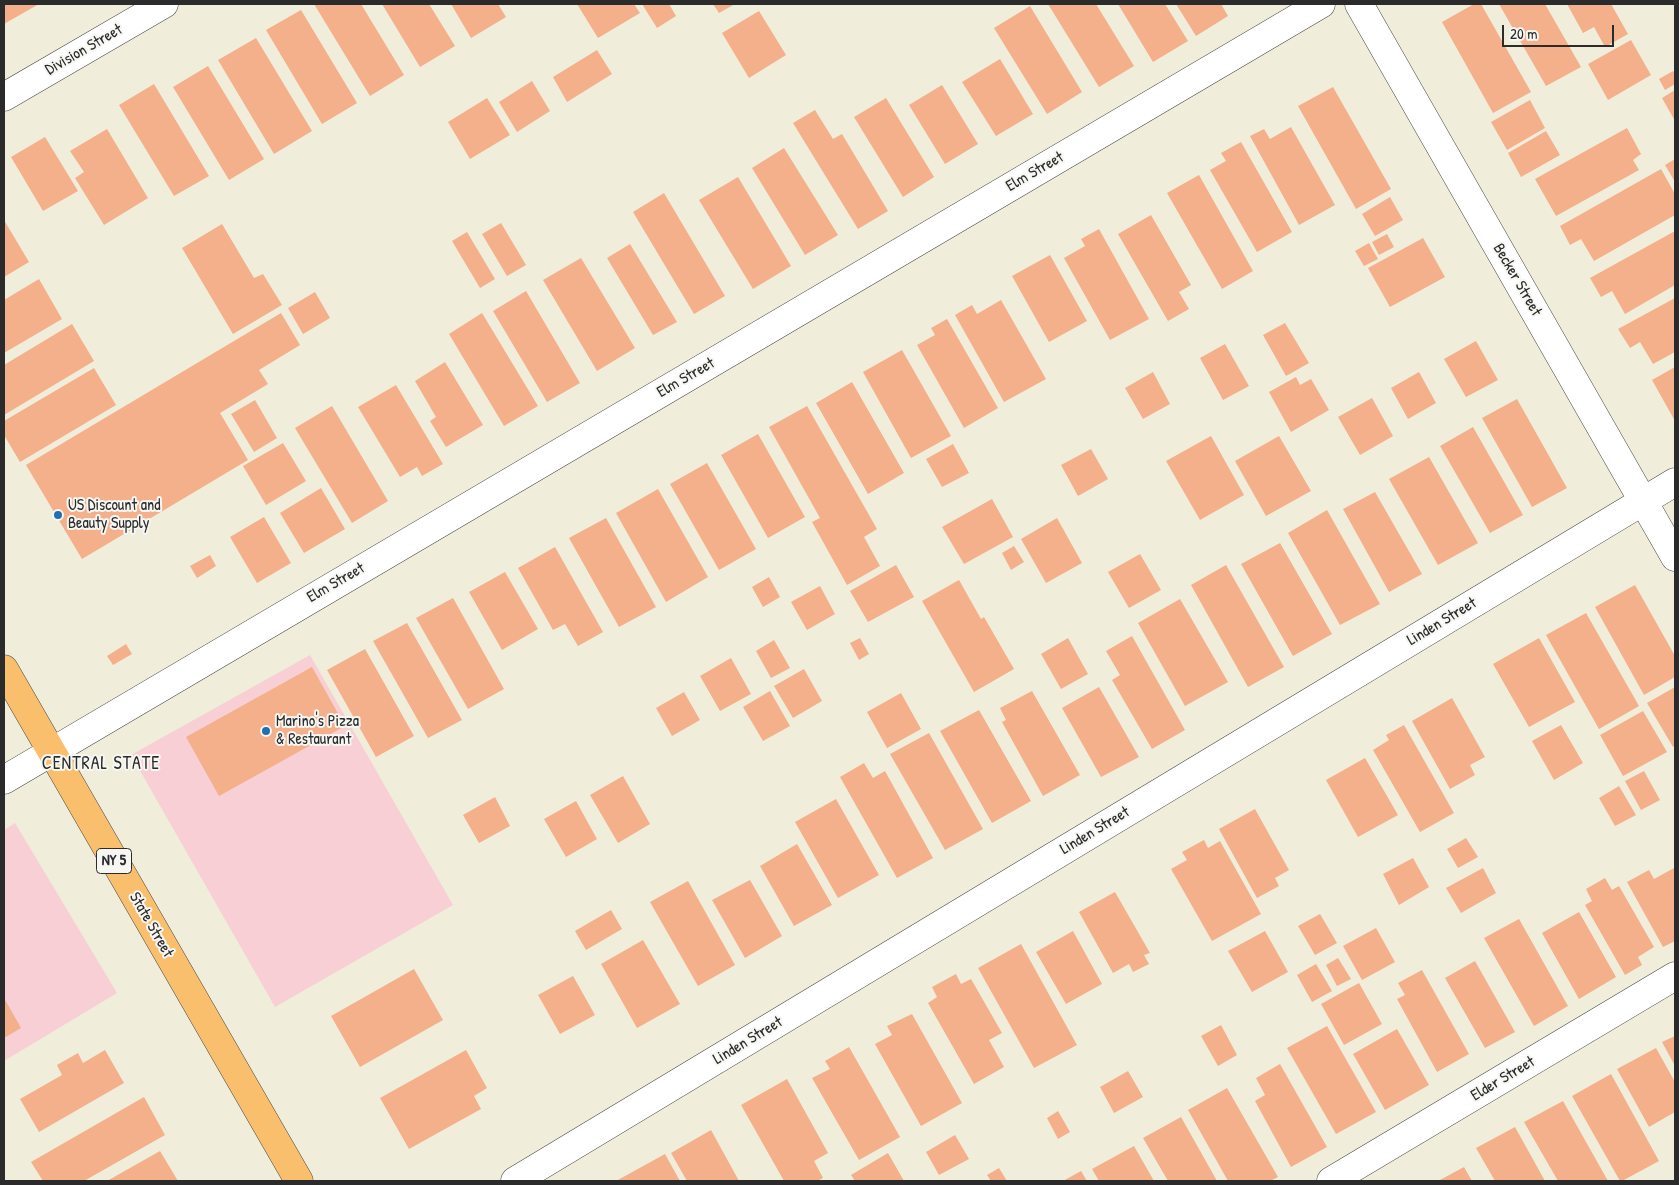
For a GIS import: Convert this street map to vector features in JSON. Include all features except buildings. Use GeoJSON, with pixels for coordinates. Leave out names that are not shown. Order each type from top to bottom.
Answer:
{"type":"FeatureCollection","features":[{"type":"Feature","properties":{"kind":"main road","name":"State Street"},"geometry":{"type":"LineString","coordinates":[[4,669],[299,1181]]}},
{"type":"Feature","properties":{"kind":"street","name":"Division Street"},"geometry":{"type":"LineString","coordinates":[[4,97],[164,4]]}},
{"type":"Feature","properties":{"kind":"street","name":"Elm Street"},"geometry":{"type":"LineString","coordinates":[[4,780],[50,751],[1321,4]]}},
{"type":"Feature","properties":{"kind":"street","name":"Becker Street"},"geometry":{"type":"LineString","coordinates":[[1359,4],[1675,557]]}},
{"type":"Feature","properties":{"kind":"street","name":"Linden Street"},"geometry":{"type":"LineString","coordinates":[[516,1181],[1675,482]]}},
{"type":"Feature","properties":{"kind":"street","name":"Elder Street"},"geometry":{"type":"LineString","coordinates":[[1331,1181],[1675,976]]}},
{"type":"Feature","properties":{"kind":"shaded area"},"geometry":{"type":"Polygon","coordinates":[[[310,655],[453,905],[275,1007],[131,755],[310,655]]]}},
{"type":"Feature","properties":{"kind":"shaded area"},"geometry":{"type":"Polygon","coordinates":[[[15,823],[117,993],[4,1061],[4,830],[15,823]]]}},
{"type":"Feature","properties":{"kind":"place","name":"US Discount and Beauty Supply"},"geometry":{"type":"Point","coordinates":[58,515]}},
{"type":"Feature","properties":{"kind":"place","name":"Marino's Pizza & Restaurant"},"geometry":{"type":"Point","coordinates":[266,731]}},
{"type":"Feature","properties":{"kind":"district","name":"CENTRAL STATE"},"geometry":{"type":"Point","coordinates":[101,764]}}]}
